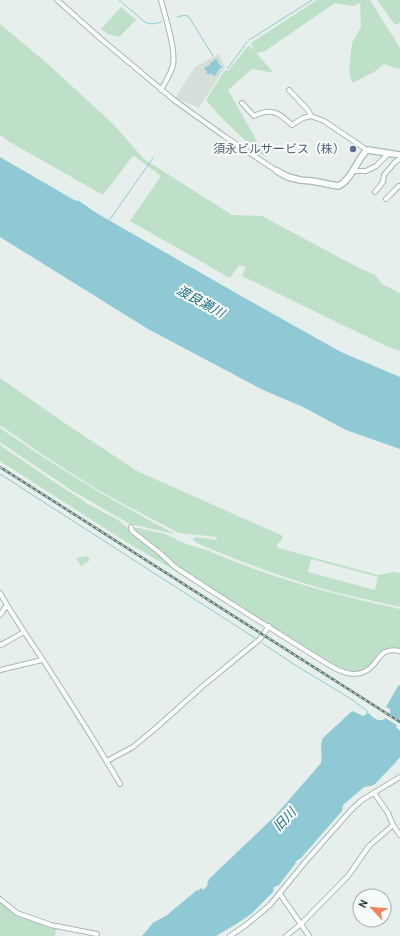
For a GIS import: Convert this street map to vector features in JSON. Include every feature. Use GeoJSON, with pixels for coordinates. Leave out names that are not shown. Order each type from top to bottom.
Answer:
{"type":"FeatureCollection","features":[{"type":"Feature","properties":{"kind":"street"},"geometry":{"type":"LineString","coordinates":[[57,0],[174,100],[224,136],[288,177],[338,186],[343,184],[366,151]]}},
{"type":"Feature","properties":{"kind":"street"},"geometry":{"type":"LineString","coordinates":[[161,0],[174,58],[171,70],[161,90]]}},
{"type":"Feature","properties":{"kind":"street"},"geometry":{"type":"LineString","coordinates":[[289,90],[308,110],[311,116]]}},
{"type":"Feature","properties":{"kind":"street"},"geometry":{"type":"LineString","coordinates":[[242,103],[254,116],[270,112],[283,116],[292,126],[303,118],[311,116],[324,121],[364,148],[366,151],[368,150],[400,155]]}},
{"type":"Feature","properties":{"kind":"street"},"geometry":{"type":"LineString","coordinates":[[352,171],[366,171],[376,166],[388,154]]}},
{"type":"Feature","properties":{"kind":"street"},"geometry":{"type":"LineString","coordinates":[[375,192],[384,182],[384,174],[395,162],[400,159]]}},
{"type":"Feature","properties":{"kind":"street"},"geometry":{"type":"LineString","coordinates":[[386,199],[399,186]]}},
{"type":"Feature","properties":{"kind":"street"},"geometry":{"type":"LineString","coordinates":[[131,527],[132,531],[175,567],[329,665],[345,673],[357,674],[373,665],[379,656],[384,652],[392,650],[400,651]]}},
{"type":"Feature","properties":{"kind":"street"},"geometry":{"type":"LineString","coordinates":[[0,593],[107,761],[120,784]]}},
{"type":"Feature","properties":{"kind":"street"},"geometry":{"type":"LineString","coordinates":[[0,615],[7,605]]}},
{"type":"Feature","properties":{"kind":"street"},"geometry":{"type":"LineString","coordinates":[[107,761],[133,747],[157,727],[204,684],[260,638],[269,626]]}},
{"type":"Feature","properties":{"kind":"street"},"geometry":{"type":"LineString","coordinates":[[0,644],[1,645],[24,632]]}},
{"type":"Feature","properties":{"kind":"street"},"geometry":{"type":"LineString","coordinates":[[0,670],[42,660]]}},
{"type":"Feature","properties":{"kind":"street"},"geometry":{"type":"LineString","coordinates":[[230,936],[259,916],[270,905],[347,813],[362,800],[400,777]]}},
{"type":"Feature","properties":{"kind":"street"},"geometry":{"type":"LineString","coordinates":[[374,793],[388,812],[393,825],[400,836]]}},
{"type":"Feature","properties":{"kind":"street"},"geometry":{"type":"LineString","coordinates":[[286,936],[301,924],[348,876],[369,846],[393,825]]}},
{"type":"Feature","properties":{"kind":"street"},"geometry":{"type":"LineString","coordinates":[[280,894],[310,936]]}},
{"type":"Feature","properties":{"kind":"street"},"geometry":{"type":"LineString","coordinates":[[0,899],[18,913],[51,925],[96,934]]}},
{"type":"Feature","properties":{"kind":"shaded area"},"geometry":{"type":"Polygon","coordinates":[[[219,54],[225,67],[199,108],[175,98],[195,67],[219,54]]]}},
{"type":"Feature","properties":{"kind":"green space"},"geometry":{"type":"Polygon","coordinates":[[[317,0],[370,0],[400,48],[400,68],[399,69],[384,64],[374,72],[352,83],[349,71],[352,43],[361,27],[360,3],[353,6],[335,3],[265,51],[256,53],[274,73],[252,69],[228,90],[266,157],[258,152],[220,116],[206,100],[225,70],[228,71],[249,45],[255,51],[251,43],[317,0]]]}},
{"type":"Feature","properties":{"kind":"green space"},"geometry":{"type":"Polygon","coordinates":[[[377,0],[400,0],[400,23],[395,25],[377,0]]]}},
{"type":"Feature","properties":{"kind":"green space"},"geometry":{"type":"Polygon","coordinates":[[[121,7],[136,20],[119,37],[108,34],[101,29],[121,7]]]}},
{"type":"Feature","properties":{"kind":"green space"},"geometry":{"type":"Polygon","coordinates":[[[0,24],[48,64],[113,124],[144,159],[232,215],[262,216],[357,267],[375,275],[382,284],[400,293],[400,351],[388,347],[242,276],[246,267],[239,265],[230,278],[130,221],[161,176],[134,156],[103,195],[0,135],[0,24]]]}},
{"type":"Feature","properties":{"kind":"green space"},"geometry":{"type":"Polygon","coordinates":[[[0,378],[137,471],[283,536],[281,541],[277,544],[278,548],[378,575],[393,572],[400,573],[400,607],[302,583],[197,543],[193,540],[195,537],[216,540],[217,537],[179,533],[95,488],[46,457],[0,425],[0,378]],[[311,559],[308,572],[375,590],[378,577],[311,559]]]}},
{"type":"Feature","properties":{"kind":"green space"},"geometry":{"type":"Polygon","coordinates":[[[0,428],[42,457],[86,484],[175,534],[130,524],[71,490],[0,442],[0,428]]]}},
{"type":"Feature","properties":{"kind":"green space"},"geometry":{"type":"Polygon","coordinates":[[[0,445],[86,503],[118,520],[210,593],[128,543],[0,461],[0,445]]]}},
{"type":"Feature","properties":{"kind":"green space"},"geometry":{"type":"Polygon","coordinates":[[[133,528],[165,534],[184,543],[300,584],[400,609],[400,649],[395,648],[381,651],[371,664],[359,671],[345,670],[336,666],[180,568],[133,528]]]}},
{"type":"Feature","properties":{"kind":"green space"},"geometry":{"type":"Polygon","coordinates":[[[87,556],[90,560],[81,566],[76,558],[87,556]]]}},
{"type":"Feature","properties":{"kind":"green space"},"geometry":{"type":"Polygon","coordinates":[[[0,903],[17,914],[56,929],[55,936],[0,936],[0,903]]]}},
{"type":"Feature","properties":{"kind":"water"},"geometry":{"type":"Polygon","coordinates":[[[216,59],[222,68],[220,68],[215,76],[210,73],[209,75],[206,73],[207,71],[204,68],[216,59]]]}},
{"type":"Feature","properties":{"kind":"water","name":"渡良瀬川"},"geometry":{"type":"Polygon","coordinates":[[[0,157],[341,352],[400,377],[400,449],[346,430],[303,407],[261,389],[148,329],[0,237],[0,157]]]}},
{"type":"Feature","properties":{"kind":"water","name":"旧川"},"geometry":{"type":"Polygon","coordinates":[[[400,685],[400,720],[396,727],[400,731],[400,757],[375,784],[364,787],[343,805],[342,811],[301,858],[296,861],[279,885],[274,887],[273,892],[251,914],[216,936],[142,936],[153,923],[167,915],[197,890],[198,891],[201,888],[203,890],[208,885],[207,883],[209,879],[275,816],[321,763],[321,744],[323,738],[352,711],[363,716],[368,713],[378,720],[383,720],[390,713],[390,709],[386,707],[400,685]]]}},
{"type":"Feature","properties":{"kind":"pier"},"geometry":{"type":"Polygon","coordinates":[[[387,712],[400,720],[398,726],[384,717],[387,712]]]}},
{"type":"Feature","properties":{"kind":"waterway"},"geometry":{"type":"LineString","coordinates":[[119,0],[145,22],[149,24],[161,22]]}},
{"type":"Feature","properties":{"kind":"waterway"},"geometry":{"type":"LineString","coordinates":[[249,40],[312,0]]}},
{"type":"Feature","properties":{"kind":"waterway"},"geometry":{"type":"LineString","coordinates":[[177,17],[185,15],[189,17],[213,56]]}},
{"type":"Feature","properties":{"kind":"waterway"},"geometry":{"type":"LineString","coordinates":[[227,68],[247,42]]}},
{"type":"Feature","properties":{"kind":"waterway"},"geometry":{"type":"LineString","coordinates":[[108,222],[153,158]]}},
{"type":"Feature","properties":{"kind":"waterway"},"geometry":{"type":"LineString","coordinates":[[0,474],[255,638]]}},
{"type":"Feature","properties":{"kind":"waterway"},"geometry":{"type":"LineString","coordinates":[[262,643],[351,699],[368,713]]}},
{"type":"Feature","properties":{"kind":"railway"},"geometry":{"type":"LineString","coordinates":[[0,467],[400,722]]}},
{"type":"Feature","properties":{"kind":"place","name":"須永ビルサービス（株）"},"geometry":{"type":"Point","coordinates":[353,149]}}]}
